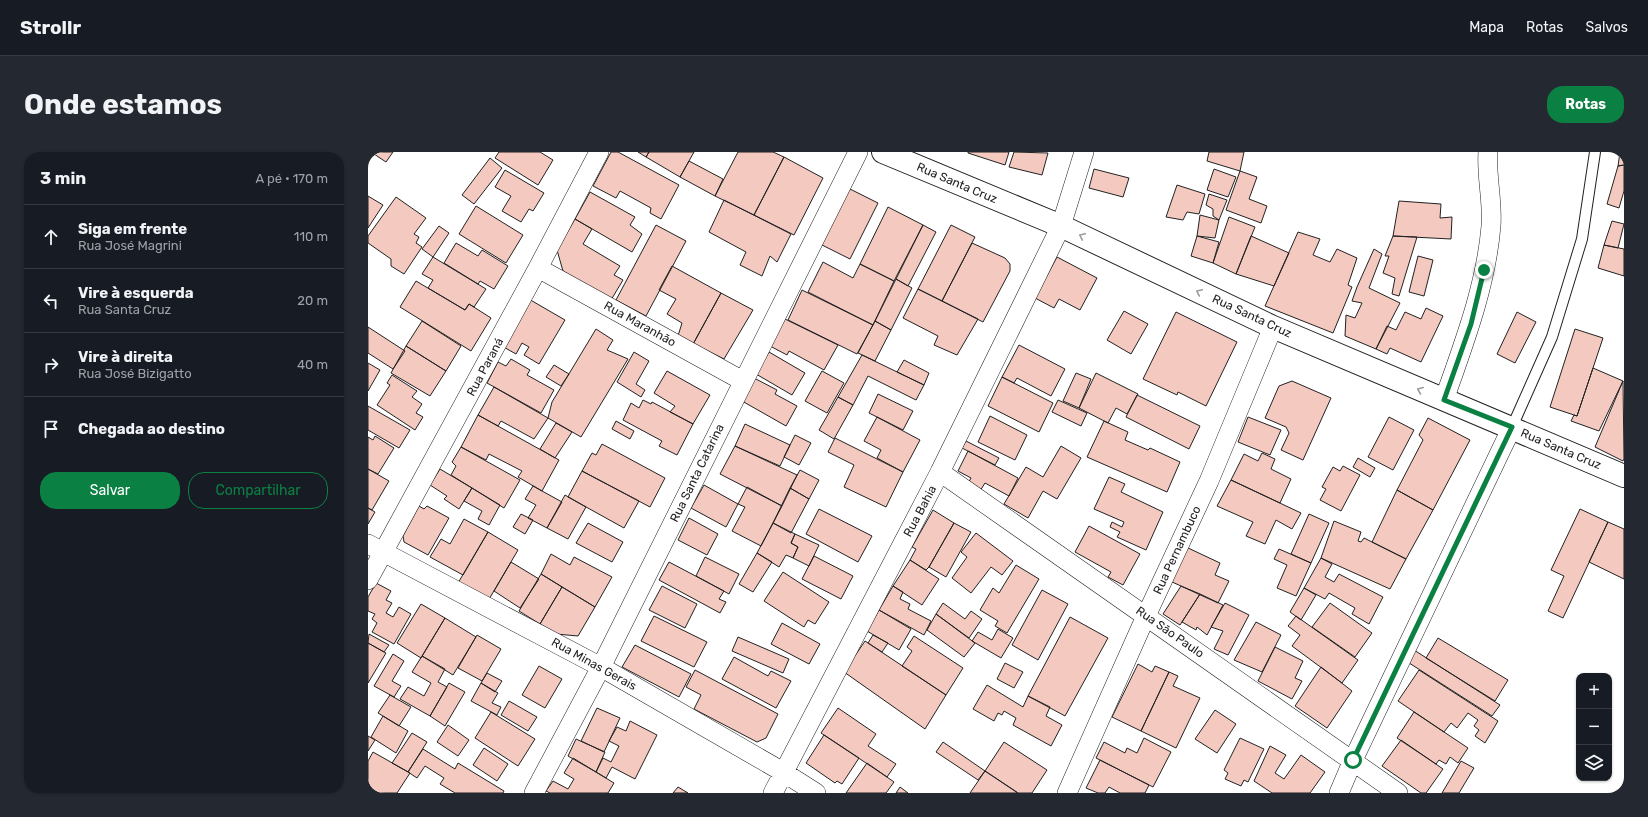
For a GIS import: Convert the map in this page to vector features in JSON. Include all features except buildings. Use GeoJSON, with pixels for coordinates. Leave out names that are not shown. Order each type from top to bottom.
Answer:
{"type":"FeatureCollection","features":[{"type":"Feature","properties":{"kind":"street","name":"Rua Paraná"},"geometry":{"type":"LineString","coordinates":[[368,580],[376,548],[538,268],[599,152]]}},
{"type":"Feature","properties":{"kind":"street","name":"Rua Santa Catarina"},"geometry":{"type":"LineString","coordinates":[[534,793],[601,667],[858,152]]}},
{"type":"Feature","properties":{"kind":"street","name":"Rua Santa Cruz"},"geometry":{"type":"LineString","coordinates":[[883,152],[1061,226],[1273,327],[1444,400],[1512,427],[1624,476]]}},
{"type":"Feature","properties":{"kind":"street","name":"Rua Bahia"},"geometry":{"type":"LineString","coordinates":[[773,793],[940,472],[1061,226],[1084,152]]}},
{"type":"Feature","properties":{"kind":"street"},"geometry":{"type":"LineString","coordinates":[[1444,400],[1471,324],[1484,270],[1491,224],[1488,152]]}},
{"type":"Feature","properties":{"kind":"street","name":"Rua Maranhão"},"geometry":{"type":"LineString","coordinates":[[538,268],[743,381]]}},
{"type":"Feature","properties":{"kind":"street","name":"Rua Pernambuco"},"geometry":{"type":"LineString","coordinates":[[1067,793],[1146,616],[1209,481],[1273,327]]}},
{"type":"Feature","properties":{"kind":"street"},"geometry":{"type":"LineString","coordinates":[[1339,793],[1353,760],[1512,427]]}},
{"type":"Feature","properties":{"kind":"street","name":"Rua São Paulo"},"geometry":{"type":"LineString","coordinates":[[940,472],[1398,793]]}},
{"type":"Feature","properties":{"kind":"street","name":"Rua Minas Gerais"},"geometry":{"type":"LineString","coordinates":[[376,548],[601,667],[783,772],[816,793]]}},
{"type":"Feature","properties":{"kind":"lane"},"geometry":{"type":"LineString","coordinates":[[1512,427],[1552,337],[1582,239],[1595,152]]}},
{"type":"Feature","properties":{"kind":"route"},"geometry":{"type":"LineString","coordinates":[[1353,760],[1512,427],[1444,400],[1471,324],[1484,270]]}}]}
